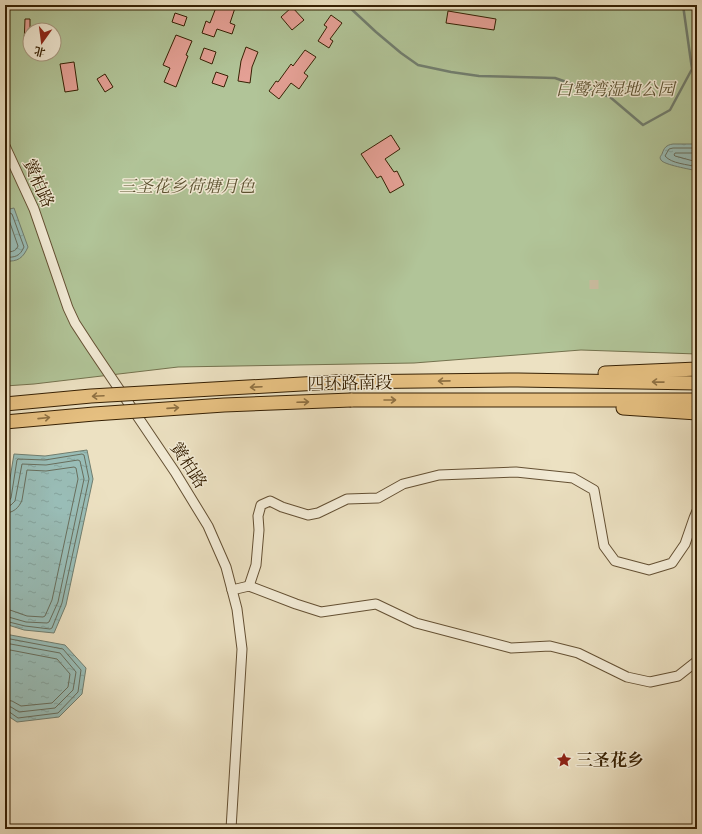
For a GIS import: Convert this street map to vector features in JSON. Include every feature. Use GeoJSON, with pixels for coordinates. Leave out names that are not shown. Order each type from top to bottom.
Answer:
{"type":"FeatureCollection","features":[{"type":"Feature","properties":{"kind":"highway"},"geometry":{"type":"LineString","coordinates":[[472,380],[697,369]]}},
{"type":"Feature","properties":{"kind":"highway","name":"四环路南段"},"geometry":{"type":"LineString","coordinates":[[5,404],[91,396],[337,382],[518,380],[697,383]]}},
{"type":"Feature","properties":{"kind":"highway","name":"四环路南段"},"geometry":{"type":"LineString","coordinates":[[5,422],[224,405],[351,400],[697,400]]}},
{"type":"Feature","properties":{"kind":"highway"},"geometry":{"type":"LineString","coordinates":[[520,400],[697,413]]}},
{"type":"Feature","properties":{"kind":"street","name":"黉柏路"},"geometry":{"type":"LineString","coordinates":[[5,146],[34,209],[68,308],[75,323],[176,472],[208,526],[226,567],[237,609],[242,648],[231,829]]}},
{"type":"Feature","properties":{"kind":"street"},"geometry":{"type":"LineString","coordinates":[[249,586],[256,564],[259,530],[258,516],[261,505],[270,501],[282,507],[308,515],[347,499],[378,498],[403,484],[439,475],[516,472],[573,478],[594,490],[604,546],[615,561],[649,570],[672,564],[685,544],[697,511]]}},
{"type":"Feature","properties":{"kind":"street"},"geometry":{"type":"LineString","coordinates":[[232,590],[249,586],[321,612],[376,604],[416,623],[511,648],[550,646],[578,653],[627,677],[650,682],[678,676],[697,662]]}},
{"type":"Feature","properties":{"kind":"green space","name":"三圣花乡荷塘月色"},"geometry":{"type":"Polygon","coordinates":[[[5,5],[697,5],[697,354],[581,350],[414,363],[178,367],[5,386],[5,5]]]}},
{"type":"Feature","properties":{"kind":"water"},"geometry":{"type":"Polygon","coordinates":[[[673,144],[697,144],[697,171],[672,165],[661,160],[660,157],[665,148],[673,144]]]}},
{"type":"Feature","properties":{"kind":"water"},"geometry":{"type":"Polygon","coordinates":[[[14,208],[28,247],[22,257],[13,261],[5,261],[5,210],[14,208]]]}},
{"type":"Feature","properties":{"kind":"water"},"geometry":{"type":"Polygon","coordinates":[[[87,450],[93,479],[66,605],[54,633],[24,630],[5,624],[5,509],[14,454],[45,456],[87,450]]]}},
{"type":"Feature","properties":{"kind":"water"},"geometry":{"type":"Polygon","coordinates":[[[5,634],[65,645],[86,668],[82,694],[59,717],[17,722],[5,714],[5,634]]]}},
{"type":"Feature","properties":{"kind":"building"},"geometry":{"type":"Polygon","coordinates":[[[217,5],[236,5],[230,23],[235,25],[232,34],[217,29],[214,37],[202,33],[206,21],[210,23],[217,5]]]}},
{"type":"Feature","properties":{"kind":"building"},"geometry":{"type":"Polygon","coordinates":[[[292,7],[304,20],[292,30],[281,17],[292,7]]]}},
{"type":"Feature","properties":{"kind":"building"},"geometry":{"type":"Polygon","coordinates":[[[448,11],[496,19],[494,30],[446,23],[448,11]]]}},
{"type":"Feature","properties":{"kind":"building"},"geometry":{"type":"Polygon","coordinates":[[[175,13],[187,17],[184,26],[172,22],[175,13]]]}},
{"type":"Feature","properties":{"kind":"building"},"geometry":{"type":"Polygon","coordinates":[[[331,15],[342,23],[330,39],[333,41],[329,48],[318,41],[327,27],[324,25],[331,15]]]}},
{"type":"Feature","properties":{"kind":"building"},"geometry":{"type":"Polygon","coordinates":[[[25,19],[30,19],[30,22],[25,22],[25,19]]]}},
{"type":"Feature","properties":{"kind":"building"},"geometry":{"type":"Polygon","coordinates":[[[176,35],[192,41],[176,87],[164,82],[170,68],[163,65],[176,35]]]}},
{"type":"Feature","properties":{"kind":"building"},"geometry":{"type":"Polygon","coordinates":[[[246,47],[258,52],[252,67],[250,83],[238,81],[241,61],[246,47]]]}},
{"type":"Feature","properties":{"kind":"building"},"geometry":{"type":"Polygon","coordinates":[[[204,48],[216,52],[212,64],[200,59],[204,48]]]}},
{"type":"Feature","properties":{"kind":"building"},"geometry":{"type":"Polygon","coordinates":[[[305,50],[316,57],[304,73],[308,76],[299,89],[291,83],[279,99],[269,91],[276,81],[278,82],[291,64],[293,66],[305,50]]]}},
{"type":"Feature","properties":{"kind":"building"},"geometry":{"type":"Polygon","coordinates":[[[74,62],[78,90],[65,92],[60,64],[74,62]]]}},
{"type":"Feature","properties":{"kind":"building"},"geometry":{"type":"Polygon","coordinates":[[[216,72],[228,76],[224,87],[212,83],[216,72]]]}},
{"type":"Feature","properties":{"kind":"building"},"geometry":{"type":"Polygon","coordinates":[[[105,74],[113,87],[105,92],[97,79],[105,74]]]}},
{"type":"Feature","properties":{"kind":"building"},"geometry":{"type":"Polygon","coordinates":[[[391,135],[400,149],[385,159],[394,172],[397,171],[404,185],[390,193],[381,176],[377,178],[361,154],[391,135]]]}},
{"type":"Feature","properties":{"kind":"waterway"},"geometry":{"type":"LineString","coordinates":[[347,5],[376,32],[418,65],[479,76],[555,78],[610,97],[643,125],[670,110],[692,69],[683,5]]}},
{"type":"Feature","properties":{"kind":"tunnel"},"geometry":{"type":"LineString","coordinates":[[594,280],[594,292]]}},
{"type":"Feature","properties":{"kind":"place","name":"三圣花乡"},"geometry":{"type":"Point","coordinates":[564,760]}},
{"type":"Feature","properties":{"kind":"park label","name":"白鹭湾湿地公园"},"geometry":{"type":"Point","coordinates":[615,89]}}]}
